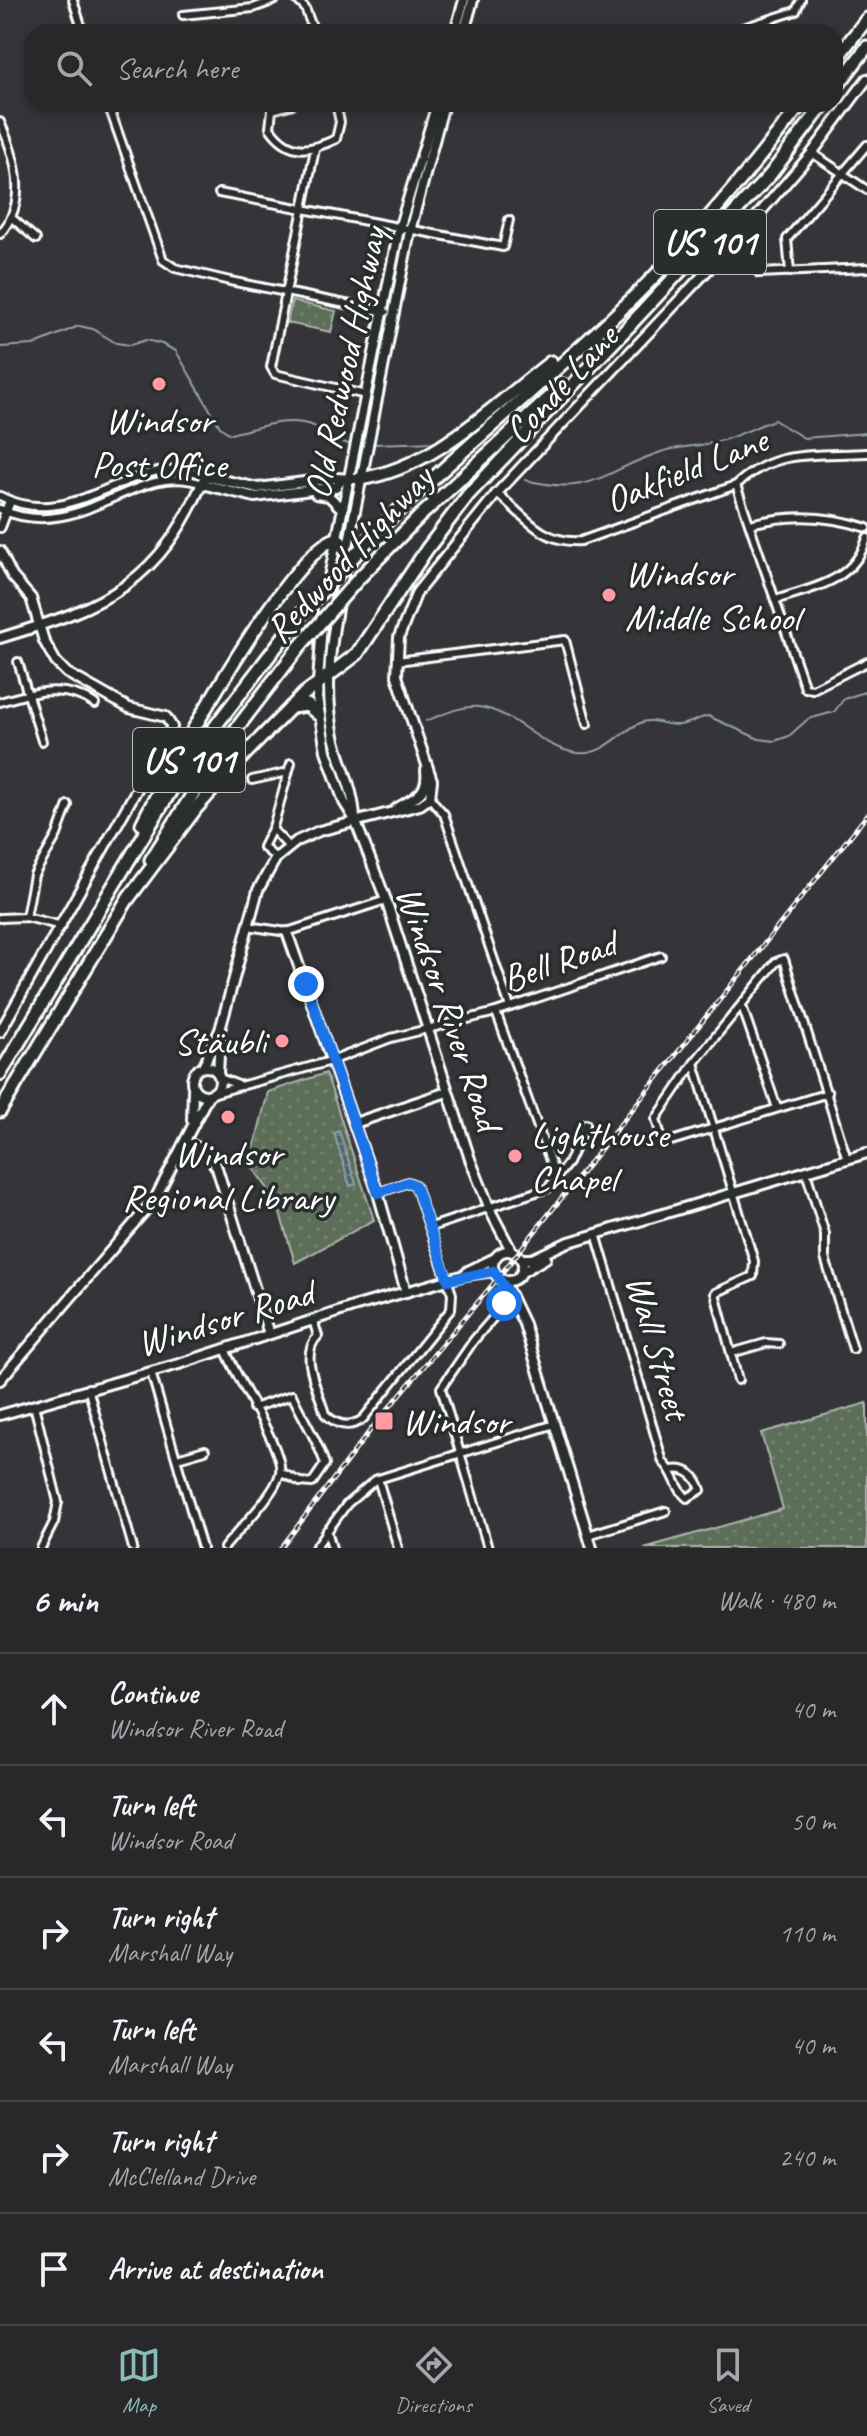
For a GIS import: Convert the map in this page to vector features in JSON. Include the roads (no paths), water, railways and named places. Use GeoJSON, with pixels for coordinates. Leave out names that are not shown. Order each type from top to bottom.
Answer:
{"type":"FeatureCollection","features":[{"type":"Feature","properties":{"kind":"highway"},"geometry":{"type":"LineString","coordinates":[[843,50],[867,19]]}},
{"type":"Feature","properties":{"kind":"highway"},"geometry":{"type":"LineString","coordinates":[[843,78],[867,47]]}},
{"type":"Feature","properties":{"kind":"highway","name":"Redwood Highway"},"geometry":{"type":"LineString","coordinates":[[0,1074],[188,762],[261,662],[375,533],[618,311],[727,196],[795,112]]}},
{"type":"Feature","properties":{"kind":"highway","name":"Redwood Highway"},"geometry":{"type":"LineString","coordinates":[[0,1111],[216,756],[300,646],[359,578],[454,484],[632,323],[770,175],[818,112]]}},
{"type":"Feature","properties":{"kind":"highway"},"geometry":{"type":"LineString","coordinates":[[350,480],[406,466],[439,447],[618,311]]}},
{"type":"Feature","properties":{"kind":"highway"},"geometry":{"type":"LineString","coordinates":[[128,899],[197,807],[290,707],[357,654],[427,549],[468,495],[632,323]]}},
{"type":"Feature","properties":{"kind":"highway"},"geometry":{"type":"LineString","coordinates":[[112,886],[154,800],[242,650],[322,543],[338,539],[347,552]]}},
{"type":"Feature","properties":{"kind":"highway"},"geometry":{"type":"LineString","coordinates":[[290,707],[307,705],[318,714]]}},
{"type":"Feature","properties":{"kind":"main road"},"geometry":{"type":"LineString","coordinates":[[457,24],[464,0]]}},
{"type":"Feature","properties":{"kind":"main road"},"geometry":{"type":"LineString","coordinates":[[466,24],[473,0]]}},
{"type":"Feature","properties":{"kind":"main road","name":"Conde Lane"},"geometry":{"type":"LineString","coordinates":[[843,111],[867,79]]}},
{"type":"Feature","properties":{"kind":"main road","name":"Old Redwood Highway"},"geometry":{"type":"LineString","coordinates":[[355,820],[344,802],[318,714],[319,637],[343,510],[388,312],[399,229],[435,112]]}},
{"type":"Feature","properties":{"kind":"main road","name":"Old Redwood Highway"},"geometry":{"type":"LineString","coordinates":[[355,820],[354,798],[334,735],[329,675],[347,552],[350,480],[366,395],[442,112]]}},
{"type":"Feature","properties":{"kind":"main road","name":"Conde Lane"},"geometry":{"type":"LineString","coordinates":[[430,798],[432,780],[399,688],[397,661],[406,612],[417,592],[497,493],[739,237],[812,153],[842,112]]}},
{"type":"Feature","properties":{"kind":"main road"},"geometry":{"type":"LineString","coordinates":[[203,480],[258,488],[335,478],[350,480]]}},
{"type":"Feature","properties":{"kind":"main road"},"geometry":{"type":"LineString","coordinates":[[203,480],[255,497],[336,487],[350,480]]}},
{"type":"Feature","properties":{"kind":"main road"},"geometry":{"type":"LineString","coordinates":[[0,638],[41,626],[96,603],[147,570],[181,529],[203,480]]}},
{"type":"Feature","properties":{"kind":"main road"},"geometry":{"type":"LineString","coordinates":[[300,492],[329,496],[343,510]]}},
{"type":"Feature","properties":{"kind":"main road"},"geometry":{"type":"LineString","coordinates":[[0,527],[3,510],[10,501]]}},
{"type":"Feature","properties":{"kind":"main road"},"geometry":{"type":"LineString","coordinates":[[0,551],[12,576],[31,598],[50,654],[67,673],[129,708],[166,717],[172,727],[0,1032]]}},
{"type":"Feature","properties":{"kind":"main road"},"geometry":{"type":"LineString","coordinates":[[396,809],[423,792],[425,766]]}},
{"type":"Feature","properties":{"kind":"main road"},"geometry":{"type":"LineString","coordinates":[[191,1125],[192,1076],[203,1067],[220,1030],[258,890],[276,858],[288,846],[307,835],[425,803],[430,798]]}},
{"type":"Feature","properties":{"kind":"main road","name":"Windsor River Road"},"geometry":{"type":"LineString","coordinates":[[355,820],[386,900],[447,1092],[490,1210],[512,1252]]}},
{"type":"Feature","properties":{"kind":"main road"},"geometry":{"type":"LineString","coordinates":[[287,932],[355,1123],[406,1292]]}},
{"type":"Feature","properties":{"kind":"main road"},"geometry":{"type":"LineString","coordinates":[[0,1380],[155,1199],[219,1076],[220,1030]]}},
{"type":"Feature","properties":{"kind":"main road"},"geometry":{"type":"LineString","coordinates":[[203,1067],[219,1076]]}},
{"type":"Feature","properties":{"kind":"main road"},"geometry":{"type":"LineString","coordinates":[[193,1089],[211,1094]]}},
{"type":"Feature","properties":{"kind":"main road"},"geometry":{"type":"LineString","coordinates":[[355,1123],[447,1092]]}},
{"type":"Feature","properties":{"kind":"main road"},"geometry":{"type":"LineString","coordinates":[[185,1142],[205,1151],[217,1168],[269,1334]]}},
{"type":"Feature","properties":{"kind":"main road"},"geometry":{"type":"LineString","coordinates":[[592,1548],[518,1310],[503,1280],[494,1271],[497,1256],[512,1252],[521,1259],[532,1259],[570,1244],[867,1153]]}},
{"type":"Feature","properties":{"kind":"main road","name":"Windsor River Road"},"geometry":{"type":"LineString","coordinates":[[490,1210],[497,1256]]}},
{"type":"Feature","properties":{"kind":"main road"},"geometry":{"type":"LineString","coordinates":[[518,1310],[515,1280],[522,1272],[570,1244]]}},
{"type":"Feature","properties":{"kind":"main road","name":"Windsor Road"},"geometry":{"type":"LineString","coordinates":[[465,1275],[497,1256]]}},
{"type":"Feature","properties":{"kind":"main road"},"geometry":{"type":"LineString","coordinates":[[521,1259],[522,1272]]}},
{"type":"Feature","properties":{"kind":"main road","name":"Windsor Road"},"geometry":{"type":"LineString","coordinates":[[1,1413],[151,1372],[465,1275],[494,1271]]}},
{"type":"Feature","properties":{"kind":"main road"},"geometry":{"type":"LineString","coordinates":[[503,1280],[515,1280]]}},
{"type":"Feature","properties":{"kind":"street"},"geometry":{"type":"LineString","coordinates":[[73,0],[80,24]]}},
{"type":"Feature","properties":{"kind":"street"},"geometry":{"type":"LineString","coordinates":[[183,15],[253,8],[275,0]]}},
{"type":"Feature","properties":{"kind":"street"},"geometry":{"type":"LineString","coordinates":[[297,0],[305,8],[311,24]]}},
{"type":"Feature","properties":{"kind":"street"},"geometry":{"type":"LineString","coordinates":[[753,24],[798,8],[801,0]]}},
{"type":"Feature","properties":{"kind":"street"},"geometry":{"type":"LineString","coordinates":[[111,112],[163,260],[175,268],[388,312]]}},
{"type":"Feature","properties":{"kind":"street"},"geometry":{"type":"LineString","coordinates":[[272,112],[270,128],[277,139],[295,150],[315,149],[336,139],[340,122],[338,112]]}},
{"type":"Feature","properties":{"kind":"street"},"geometry":{"type":"LineString","coordinates":[[0,122],[10,144],[19,183],[13,219],[0,234]]}},
{"type":"Feature","properties":{"kind":"street"},"geometry":{"type":"LineString","coordinates":[[790,272],[787,239],[867,145]]}},
{"type":"Feature","properties":{"kind":"street"},"geometry":{"type":"LineString","coordinates":[[315,149],[271,367],[275,374],[366,395]]}},
{"type":"Feature","properties":{"kind":"street"},"geometry":{"type":"LineString","coordinates":[[812,153],[867,190]]}},
{"type":"Feature","properties":{"kind":"street"},"geometry":{"type":"LineString","coordinates":[[219,193],[503,247],[509,220]]}},
{"type":"Feature","properties":{"kind":"street"},"geometry":{"type":"LineString","coordinates":[[13,219],[36,239]]}},
{"type":"Feature","properties":{"kind":"street"},"geometry":{"type":"LineString","coordinates":[[759,273],[867,268]]}},
{"type":"Feature","properties":{"kind":"street","name":"Oakfield Lane"},"geometry":{"type":"LineString","coordinates":[[497,493],[539,532],[566,542],[581,541],[736,485],[755,468],[775,459],[867,453]]}},
{"type":"Feature","properties":{"kind":"street"},"geometry":{"type":"LineString","coordinates":[[0,496],[43,508],[70,504],[161,470],[183,469],[203,480]]}},
{"type":"Feature","properties":{"kind":"street"},"geometry":{"type":"LineString","coordinates":[[3,510],[37,518],[68,516],[151,483],[187,478],[203,480]]}},
{"type":"Feature","properties":{"kind":"street"},"geometry":{"type":"LineString","coordinates":[[736,485],[808,691],[867,662]]}},
{"type":"Feature","properties":{"kind":"street"},"geometry":{"type":"LineString","coordinates":[[750,524],[818,516],[836,517],[867,528]]}},
{"type":"Feature","properties":{"kind":"street"},"geometry":{"type":"LineString","coordinates":[[775,600],[845,575],[855,565],[867,538]]}},
{"type":"Feature","properties":{"kind":"street"},"geometry":{"type":"LineString","coordinates":[[397,661],[565,640],[587,724]]}},
{"type":"Feature","properties":{"kind":"street"},"geometry":{"type":"LineString","coordinates":[[18,662],[42,741]]}},
{"type":"Feature","properties":{"kind":"street"},"geometry":{"type":"LineString","coordinates":[[0,702],[28,693],[62,691],[95,704]]}},
{"type":"Feature","properties":{"kind":"street"},"geometry":{"type":"LineString","coordinates":[[276,858],[263,847],[272,829],[291,763]]}},
{"type":"Feature","properties":{"kind":"street"},"geometry":{"type":"LineString","coordinates":[[252,780],[288,772]]}},
{"type":"Feature","properties":{"kind":"street"},"geometry":{"type":"LineString","coordinates":[[430,798],[444,814],[510,1007]]}},
{"type":"Feature","properties":{"kind":"street"},"geometry":{"type":"LineString","coordinates":[[26,917],[34,875],[57,835],[68,805]]}},
{"type":"Feature","properties":{"kind":"street"},"geometry":{"type":"LineString","coordinates":[[272,829],[288,846]]}},
{"type":"Feature","properties":{"kind":"street"},"geometry":{"type":"LineString","coordinates":[[248,926],[287,932],[386,900]]}},
{"type":"Feature","properties":{"kind":"street"},"geometry":{"type":"LineString","coordinates":[[0,918],[26,917],[62,926]]}},
{"type":"Feature","properties":{"kind":"street","name":"Bell Road"},"geometry":{"type":"LineString","coordinates":[[211,1094],[331,1061],[391,1038],[496,1012],[661,956]]}},
{"type":"Feature","properties":{"kind":"street"},"geometry":{"type":"LineString","coordinates":[[828,1093],[668,1142],[662,1140],[656,1114],[776,962],[784,959],[828,1093],[847,1159]]}},
{"type":"Feature","properties":{"kind":"street"},"geometry":{"type":"LineString","coordinates":[[742,1006],[777,1108]]}},
{"type":"Feature","properties":{"kind":"street"},"geometry":{"type":"LineString","coordinates":[[496,1012],[557,1180]]}},
{"type":"Feature","properties":{"kind":"street"},"geometry":{"type":"LineString","coordinates":[[694,1063],[754,1270],[753,1276],[715,1293],[738,1380]]}},
{"type":"Feature","properties":{"kind":"street"},"geometry":{"type":"LineString","coordinates":[[219,1076],[244,1087]]}},
{"type":"Feature","properties":{"kind":"street"},"geometry":{"type":"LineString","coordinates":[[431,1227],[490,1210],[548,1188],[557,1180],[586,1124]]}},
{"type":"Feature","properties":{"kind":"street"},"geometry":{"type":"LineString","coordinates":[[806,1172],[825,1234],[825,1258],[853,1349]]}},
{"type":"Feature","properties":{"kind":"street"},"geometry":{"type":"LineString","coordinates":[[313,1320],[318,1336],[311,1342],[308,1356],[325,1414],[339,1424],[357,1423],[451,1309],[453,1299],[448,1280],[412,1182],[378,1193]]}},
{"type":"Feature","properties":{"kind":"street","name":"Wall Street"},"geometry":{"type":"LineString","coordinates":[[597,1237],[663,1462],[672,1470],[687,1498],[701,1490],[695,1478],[683,1470],[672,1470]]}},
{"type":"Feature","properties":{"kind":"street"},"geometry":{"type":"LineString","coordinates":[[488,1548],[457,1454],[441,1388],[474,1340],[511,1297]]}},
{"type":"Feature","properties":{"kind":"street"},"geometry":{"type":"LineString","coordinates":[[731,1353],[766,1343],[779,1344]]}},
{"type":"Feature","properties":{"kind":"street"},"geometry":{"type":"LineString","coordinates":[[224,1548],[271,1489],[280,1472],[276,1451],[225,1348]]}},
{"type":"Feature","properties":{"kind":"street"},"geometry":{"type":"LineString","coordinates":[[151,1372],[202,1548]]}},
{"type":"Feature","properties":{"kind":"street"},"geometry":{"type":"LineString","coordinates":[[88,1388],[133,1548]]}},
{"type":"Feature","properties":{"kind":"street"},"geometry":{"type":"LineString","coordinates":[[253,1408],[292,1395],[308,1430],[317,1438],[325,1464],[312,1483],[300,1482],[280,1472]]}},
{"type":"Feature","properties":{"kind":"street"},"geometry":{"type":"LineString","coordinates":[[34,1405],[58,1502],[54,1522],[41,1548]]}},
{"type":"Feature","properties":{"kind":"street"},"geometry":{"type":"LineString","coordinates":[[315,1548],[347,1504],[378,1479],[555,1424]]}},
{"type":"Feature","properties":{"kind":"street"},"geometry":{"type":"LineString","coordinates":[[177,1458],[205,1450]]}},
{"type":"Feature","properties":{"kind":"street"},"geometry":{"type":"LineString","coordinates":[[378,1479],[398,1548]]}},
{"type":"Feature","properties":{"kind":"street"},"geometry":{"type":"LineString","coordinates":[[588,1535],[666,1511]]}},
{"type":"Feature","properties":{"kind":"street"},"geometry":{"type":"LineString","coordinates":[[327,1530],[332,1548]]}},
{"type":"Feature","properties":{"kind":"water"},"geometry":{"type":"Polygon","coordinates":[[[339,1131],[356,1184],[350,1186],[334,1133],[339,1131]]]}},
{"type":"Feature","properties":{"kind":"waterway"},"geometry":{"type":"LineString","coordinates":[[0,347],[33,345],[79,326],[93,329],[116,343],[130,345],[146,340],[162,344],[176,351],[220,427],[230,434],[290,422],[316,427],[349,444]]}},
{"type":"Feature","properties":{"kind":"waterway"},"geometry":{"type":"LineString","coordinates":[[525,480],[548,484],[583,484],[661,452],[724,440],[774,420],[804,438],[867,433]]}},
{"type":"Feature","properties":{"kind":"waterway"},"geometry":{"type":"LineString","coordinates":[[374,444],[437,442]]}},
{"type":"Feature","properties":{"kind":"waterway"},"geometry":{"type":"LineString","coordinates":[[426,721],[459,709],[479,707],[505,716],[552,745],[578,753],[603,748],[644,722],[679,725],[708,716],[759,739],[775,741],[789,736],[808,719],[834,712],[844,699],[867,691]]}},
{"type":"Feature","properties":{"kind":"railway"},"geometry":{"type":"LineString","coordinates":[[281,1548],[372,1428],[493,1284],[867,815]]}},
{"type":"Feature","properties":{"kind":"place","name":"Windsor Post Office"},"geometry":{"type":"Point","coordinates":[159,384]}},
{"type":"Feature","properties":{"kind":"place","name":"Windsor Middle School"},"geometry":{"type":"Point","coordinates":[609,595]}},
{"type":"Feature","properties":{"kind":"place","name":"Stäubli"},"geometry":{"type":"Point","coordinates":[282,1041]}},
{"type":"Feature","properties":{"kind":"place","name":"Windsor Regional Library"},"geometry":{"type":"Point","coordinates":[228,1117]}},
{"type":"Feature","properties":{"kind":"place","name":"Lighthouse Chapel"},"geometry":{"type":"Point","coordinates":[515,1156]}},
{"type":"Feature","properties":{"kind":"place","name":"Windsor"},"geometry":{"type":"Point","coordinates":[384,1421]}}]}
